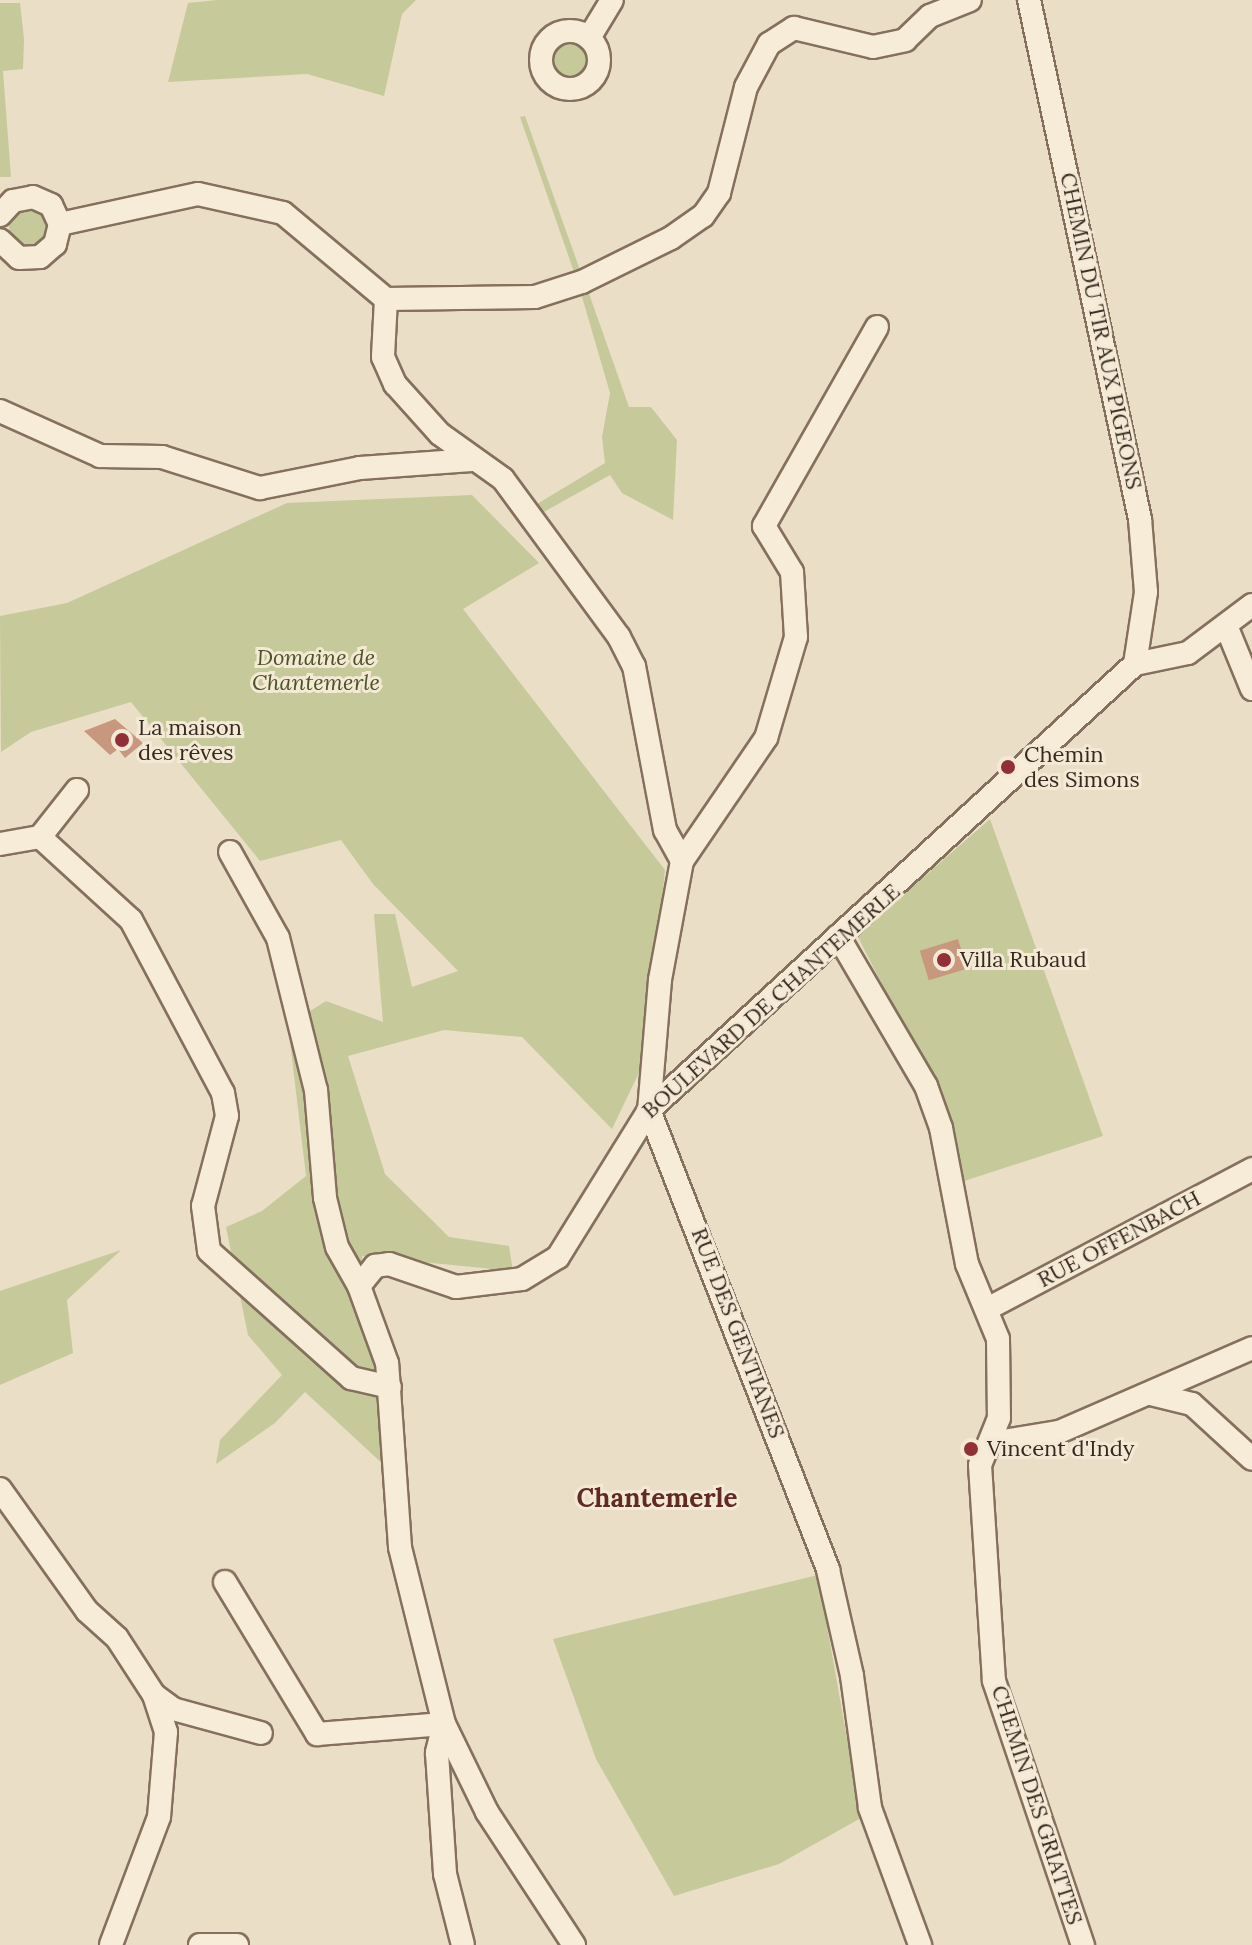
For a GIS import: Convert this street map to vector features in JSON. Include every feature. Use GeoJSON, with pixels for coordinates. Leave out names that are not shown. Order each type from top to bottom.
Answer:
{"type":"FeatureCollection","features":[{"type":"Feature","properties":{"kind":"street"},"geometry":{"type":"LineString","coordinates":[[589,38],[612,0]]}},
{"type":"Feature","properties":{"kind":"street"},"geometry":{"type":"LineString","coordinates":[[60,224],[198,194],[283,213],[386,299],[535,297],[582,282],[671,238],[703,216],[719,193],[746,87],[769,44],[794,28],[873,47],[905,40],[924,8],[970,0]]}},
{"type":"Feature","properties":{"kind":"street","name":"CHEMIN DU TIR AUX PIGEONS"},"geometry":{"type":"LineString","coordinates":[[1029,0],[1140,519],[1146,592],[1139,653]]}},
{"type":"Feature","properties":{"kind":"street"},"geometry":{"type":"LineString","coordinates":[[0,215],[13,201],[33,197],[51,205],[60,224],[55,244],[40,257],[19,258],[0,240]]}},
{"type":"Feature","properties":{"kind":"street"},"geometry":{"type":"LineString","coordinates":[[386,299],[383,357],[395,384],[472,460],[503,479],[619,637],[634,666],[665,830],[682,861]]}},
{"type":"Feature","properties":{"kind":"street"},"geometry":{"type":"LineString","coordinates":[[649,1110],[660,980],[682,861],[738,787],[785,688],[796,637],[792,572],[764,526],[877,327]]}},
{"type":"Feature","properties":{"kind":"street"},"geometry":{"type":"LineString","coordinates":[[0,411],[100,456],[162,457],[260,488],[360,468],[472,460]]}},
{"type":"Feature","properties":{"kind":"street"},"geometry":{"type":"LineString","coordinates":[[1139,653],[1179,656],[1227,628],[1252,605]]}},
{"type":"Feature","properties":{"kind":"street"},"geometry":{"type":"LineString","coordinates":[[1227,628],[1252,689]]}},
{"type":"Feature","properties":{"kind":"street","name":"BOULEVARD DE CHANTEMERLE"},"geometry":{"type":"LineString","coordinates":[[359,1286],[375,1266],[389,1264],[456,1287],[522,1279],[558,1257],[649,1110],[1139,653]]}},
{"type":"Feature","properties":{"kind":"street"},"geometry":{"type":"LineString","coordinates":[[0,844],[40,837],[77,790]]}},
{"type":"Feature","properties":{"kind":"street"},"geometry":{"type":"LineString","coordinates":[[40,837],[131,920],[223,1093],[227,1116],[203,1206],[209,1251],[351,1378],[389,1377]]}},
{"type":"Feature","properties":{"kind":"street"},"geometry":{"type":"LineString","coordinates":[[230,852],[278,938],[316,1090],[325,1198],[337,1247],[359,1286],[389,1377],[400,1547],[444,1724],[487,1812],[574,1945]]}},
{"type":"Feature","properties":{"kind":"street","name":"CHEMIN DES GRIATTES"},"geometry":{"type":"LineString","coordinates":[[838,936],[926,1086],[941,1128],[967,1264],[998,1339],[999,1418],[980,1465],[994,1681],[1083,1945]]}},
{"type":"Feature","properties":{"kind":"street","name":"RUE DES GENTIANES"},"geometry":{"type":"LineString","coordinates":[[649,1110],[823,1559],[852,1676],[870,1808],[920,1945]]}},
{"type":"Feature","properties":{"kind":"street","name":"RUE OFFENBACH"},"geometry":{"type":"LineString","coordinates":[[987,1309],[1252,1169]]}},
{"type":"Feature","properties":{"kind":"street"},"geometry":{"type":"LineString","coordinates":[[991,1443],[1059,1432],[1252,1348]]}},
{"type":"Feature","properties":{"kind":"street"},"geometry":{"type":"LineString","coordinates":[[1192,1404],[1201,1369]]}},
{"type":"Feature","properties":{"kind":"street"},"geometry":{"type":"LineString","coordinates":[[1150,1394],[1192,1404],[1252,1459]]}},
{"type":"Feature","properties":{"kind":"street"},"geometry":{"type":"LineString","coordinates":[[999,1418],[1059,1432]]}},
{"type":"Feature","properties":{"kind":"street"},"geometry":{"type":"LineString","coordinates":[[0,1489],[154,1695],[173,1709],[261,1733]]}},
{"type":"Feature","properties":{"kind":"street"},"geometry":{"type":"LineString","coordinates":[[225,1582],[317,1734],[444,1724]]}},
{"type":"Feature","properties":{"kind":"street"},"geometry":{"type":"LineString","coordinates":[[111,1945],[159,1817],[166,1732],[154,1695]]}},
{"type":"Feature","properties":{"kind":"street"},"geometry":{"type":"LineString","coordinates":[[444,1724],[437,1753],[445,1874],[463,1945]]}},
{"type":"Feature","properties":{"kind":"street"},"geometry":{"type":"LineString","coordinates":[[200,1945],[237,1945]]}},
{"type":"Feature","properties":{"kind":"green space"},"geometry":{"type":"Polygon","coordinates":[[[217,0],[416,0],[402,14],[384,96],[307,74],[168,82],[188,3],[217,0]]]}},
{"type":"Feature","properties":{"kind":"green space"},"geometry":{"type":"Polygon","coordinates":[[[0,3],[20,3],[24,39],[23,69],[3,71],[11,177],[0,177],[0,3]]]}},
{"type":"Feature","properties":{"kind":"green space"},"geometry":{"type":"Polygon","coordinates":[[[568,41],[583,47],[589,62],[583,77],[568,83],[553,77],[547,62],[553,47],[568,41]]]}},
{"type":"Feature","properties":{"kind":"green space"},"geometry":{"type":"Polygon","coordinates":[[[525,116],[580,270],[574,272],[520,117],[525,116]]]}},
{"type":"Feature","properties":{"kind":"green space"},"geometry":{"type":"Polygon","coordinates":[[[29,207],[43,213],[49,227],[43,241],[29,247],[15,241],[9,227],[15,213],[29,207]]]}},
{"type":"Feature","properties":{"kind":"green space"},"geometry":{"type":"Polygon","coordinates":[[[587,288],[629,407],[651,407],[677,440],[673,520],[622,493],[610,475],[542,513],[537,504],[605,463],[602,437],[610,393],[580,290],[587,288]]]}},
{"type":"Feature","properties":{"kind":"green space","name":"Domaine de Chantemerle"},"geometry":{"type":"Polygon","coordinates":[[[472,495],[539,563],[463,609],[665,870],[646,1058],[612,1129],[522,1037],[444,1030],[348,1056],[385,1174],[449,1237],[509,1246],[513,1271],[362,1256],[385,1466],[305,1392],[275,1423],[216,1464],[220,1440],[282,1375],[248,1335],[226,1227],[262,1211],[306,1176],[288,1025],[326,1001],[383,1022],[374,914],[395,914],[412,987],[458,971],[373,884],[341,840],[260,861],[131,702],[31,732],[1,752],[0,616],[67,603],[287,503],[472,495]]]}},
{"type":"Feature","properties":{"kind":"green space"},"geometry":{"type":"Polygon","coordinates":[[[990,819],[1103,1136],[958,1183],[932,1083],[857,935],[990,819]]]}},
{"type":"Feature","properties":{"kind":"green space"},"geometry":{"type":"Polygon","coordinates":[[[121,1250],[67,1300],[73,1353],[0,1385],[0,1291],[121,1250]]]}},
{"type":"Feature","properties":{"kind":"green space"},"geometry":{"type":"Polygon","coordinates":[[[818,1575],[861,1818],[779,1864],[674,1896],[596,1759],[553,1639],[818,1575]]]}},
{"type":"Feature","properties":{"kind":"green space"},"geometry":{"type":"Polygon","coordinates":[[[1001,1681],[1017,1708],[1092,1945],[1001,1681]]]}},
{"type":"Feature","properties":{"kind":"building","name":"La maison des rêves"},"geometry":{"type":"Polygon","coordinates":[[[115,719],[143,743],[125,758],[118,749],[110,755],[84,731],[115,719]]]}},
{"type":"Feature","properties":{"kind":"building","name":"Villa Rubaud"},"geometry":{"type":"Polygon","coordinates":[[[958,939],[967,969],[929,980],[920,951],[958,939]]]}},
{"type":"Feature","properties":{"kind":"place","name":"La maison des rêves"},"geometry":{"type":"Point","coordinates":[122,740]}},
{"type":"Feature","properties":{"kind":"place","name":"Chemin des Simons"},"geometry":{"type":"Point","coordinates":[1008,767]}},
{"type":"Feature","properties":{"kind":"place","name":"Villa Rubaud"},"geometry":{"type":"Point","coordinates":[944,960]}},
{"type":"Feature","properties":{"kind":"place","name":"Vincent d'Indy"},"geometry":{"type":"Point","coordinates":[971,1449]}},
{"type":"Feature","properties":{"kind":"district","name":"Chantemerle"},"geometry":{"type":"Point","coordinates":[657,1498]}}]}
